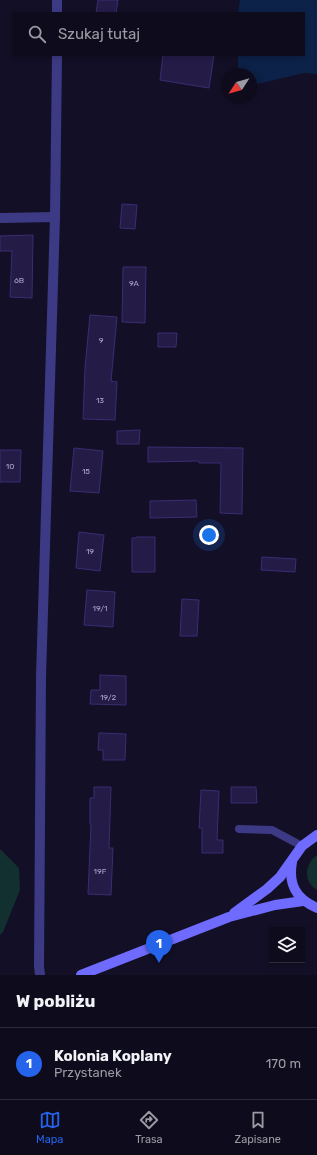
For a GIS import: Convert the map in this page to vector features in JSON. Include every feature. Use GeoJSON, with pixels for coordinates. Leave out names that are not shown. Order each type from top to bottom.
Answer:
{"type":"FeatureCollection","features":[{"type":"Feature","properties":{"kind":"street"},"geometry":{"type":"LineString","coordinates":[[57,0],[57,12]]}},
{"type":"Feature","properties":{"kind":"street"},"geometry":{"type":"LineString","coordinates":[[40,975],[41,677],[55,217],[57,56]]}},
{"type":"Feature","properties":{"kind":"street"},"geometry":{"type":"LineString","coordinates":[[0,218],[55,217]]}},
{"type":"Feature","properties":{"kind":"street"},"geometry":{"type":"LineString","coordinates":[[229,917],[267,889],[280,877],[302,846],[316,837]]}},
{"type":"Feature","properties":{"kind":"street"},"geometry":{"type":"LineString","coordinates":[[293,858],[290,873],[294,888],[303,900],[317,908]]}},
{"type":"Feature","properties":{"kind":"street"},"geometry":{"type":"LineString","coordinates":[[81,975],[229,917],[303,900]]}},
{"type":"Feature","properties":{"kind":"lane"},"geometry":{"type":"LineString","coordinates":[[239,829],[272,830],[302,846]]}},
{"type":"Feature","properties":{"kind":"green space"},"geometry":{"type":"Polygon","coordinates":[[[0,849],[19,868],[20,890],[3,932],[0,935],[0,849]]]}},
{"type":"Feature","properties":{"kind":"green space"},"geometry":{"type":"Polygon","coordinates":[[[317,855],[317,890],[312,887],[309,882],[307,873],[310,863],[317,855]]]}},
{"type":"Feature","properties":{"kind":"water"},"geometry":{"type":"Polygon","coordinates":[[[240,0],[317,0],[317,74],[304,73],[257,84],[257,68],[238,68],[238,56],[305,56],[305,12],[238,12],[240,0]]]}},
{"type":"Feature","properties":{"kind":"building"},"geometry":{"type":"Polygon","coordinates":[[[98,0],[118,0],[116,12],[96,12],[98,0]]]}},
{"type":"Feature","properties":{"kind":"building"},"geometry":{"type":"Polygon","coordinates":[[[163,56],[214,56],[209,88],[160,80],[163,56]]]}},
{"type":"Feature","properties":{"kind":"building"},"geometry":{"type":"Polygon","coordinates":[[[122,204],[137,205],[135,229],[120,228],[122,204]]]}},
{"type":"Feature","properties":{"kind":"building"},"geometry":{"type":"Polygon","coordinates":[[[33,235],[32,298],[10,297],[12,251],[0,251],[0,236],[33,235]]]}},
{"type":"Feature","properties":{"kind":"building"},"geometry":{"type":"Polygon","coordinates":[[[123,267],[146,267],[145,323],[122,322],[123,267]]]}},
{"type":"Feature","properties":{"kind":"building"},"geometry":{"type":"Polygon","coordinates":[[[90,315],[117,317],[111,381],[117,382],[115,420],[83,419],[85,368],[90,315]]]}},
{"type":"Feature","properties":{"kind":"building"},"geometry":{"type":"Polygon","coordinates":[[[158,333],[177,333],[176,347],[158,347],[158,333]]]}},
{"type":"Feature","properties":{"kind":"building"},"geometry":{"type":"Polygon","coordinates":[[[140,430],[139,444],[117,444],[117,431],[140,430]]]}},
{"type":"Feature","properties":{"kind":"building"},"geometry":{"type":"Polygon","coordinates":[[[148,447],[243,448],[242,514],[220,513],[221,463],[199,463],[199,461],[148,462],[148,447]]]}},
{"type":"Feature","properties":{"kind":"building"},"geometry":{"type":"Polygon","coordinates":[[[74,448],[103,451],[99,493],[70,491],[74,448]]]}},
{"type":"Feature","properties":{"kind":"building"},"geometry":{"type":"Polygon","coordinates":[[[0,450],[21,450],[20,482],[0,482],[0,450]]]}},
{"type":"Feature","properties":{"kind":"building"},"geometry":{"type":"Polygon","coordinates":[[[196,500],[197,517],[150,518],[150,501],[196,500]]]}},
{"type":"Feature","properties":{"kind":"building"},"geometry":{"type":"Polygon","coordinates":[[[79,532],[104,535],[100,571],[76,568],[79,532]]]}},
{"type":"Feature","properties":{"kind":"building"},"geometry":{"type":"Polygon","coordinates":[[[155,537],[155,572],[132,572],[132,538],[155,537]]]}},
{"type":"Feature","properties":{"kind":"building"},"geometry":{"type":"Polygon","coordinates":[[[262,557],[296,559],[295,572],[261,570],[262,557]]]}},
{"type":"Feature","properties":{"kind":"building"},"geometry":{"type":"Polygon","coordinates":[[[87,590],[115,592],[113,627],[84,625],[87,590]]]}},
{"type":"Feature","properties":{"kind":"building"},"geometry":{"type":"Polygon","coordinates":[[[182,599],[199,600],[197,636],[180,636],[182,599]]]}},
{"type":"Feature","properties":{"kind":"building"},"geometry":{"type":"Polygon","coordinates":[[[100,675],[126,676],[126,705],[90,704],[91,690],[100,690],[100,675]]]}},
{"type":"Feature","properties":{"kind":"building"},"geometry":{"type":"Polygon","coordinates":[[[99,733],[126,734],[125,760],[103,760],[103,750],[98,750],[99,733]]]}},
{"type":"Feature","properties":{"kind":"building"},"geometry":{"type":"Polygon","coordinates":[[[94,787],[111,787],[109,848],[113,848],[111,895],[88,894],[91,824],[90,798],[94,798],[94,787]]]}},
{"type":"Feature","properties":{"kind":"building"},"geometry":{"type":"Polygon","coordinates":[[[231,787],[256,787],[257,803],[231,803],[231,787]]]}},
{"type":"Feature","properties":{"kind":"building"},"geometry":{"type":"Polygon","coordinates":[[[201,790],[219,791],[217,840],[223,840],[223,853],[202,853],[202,828],[199,828],[201,790]]]}},
{"type":"Feature","properties":{"kind":"place","name":"Kolonia Koplany"},"geometry":{"type":"Point","coordinates":[159,963]}}]}
